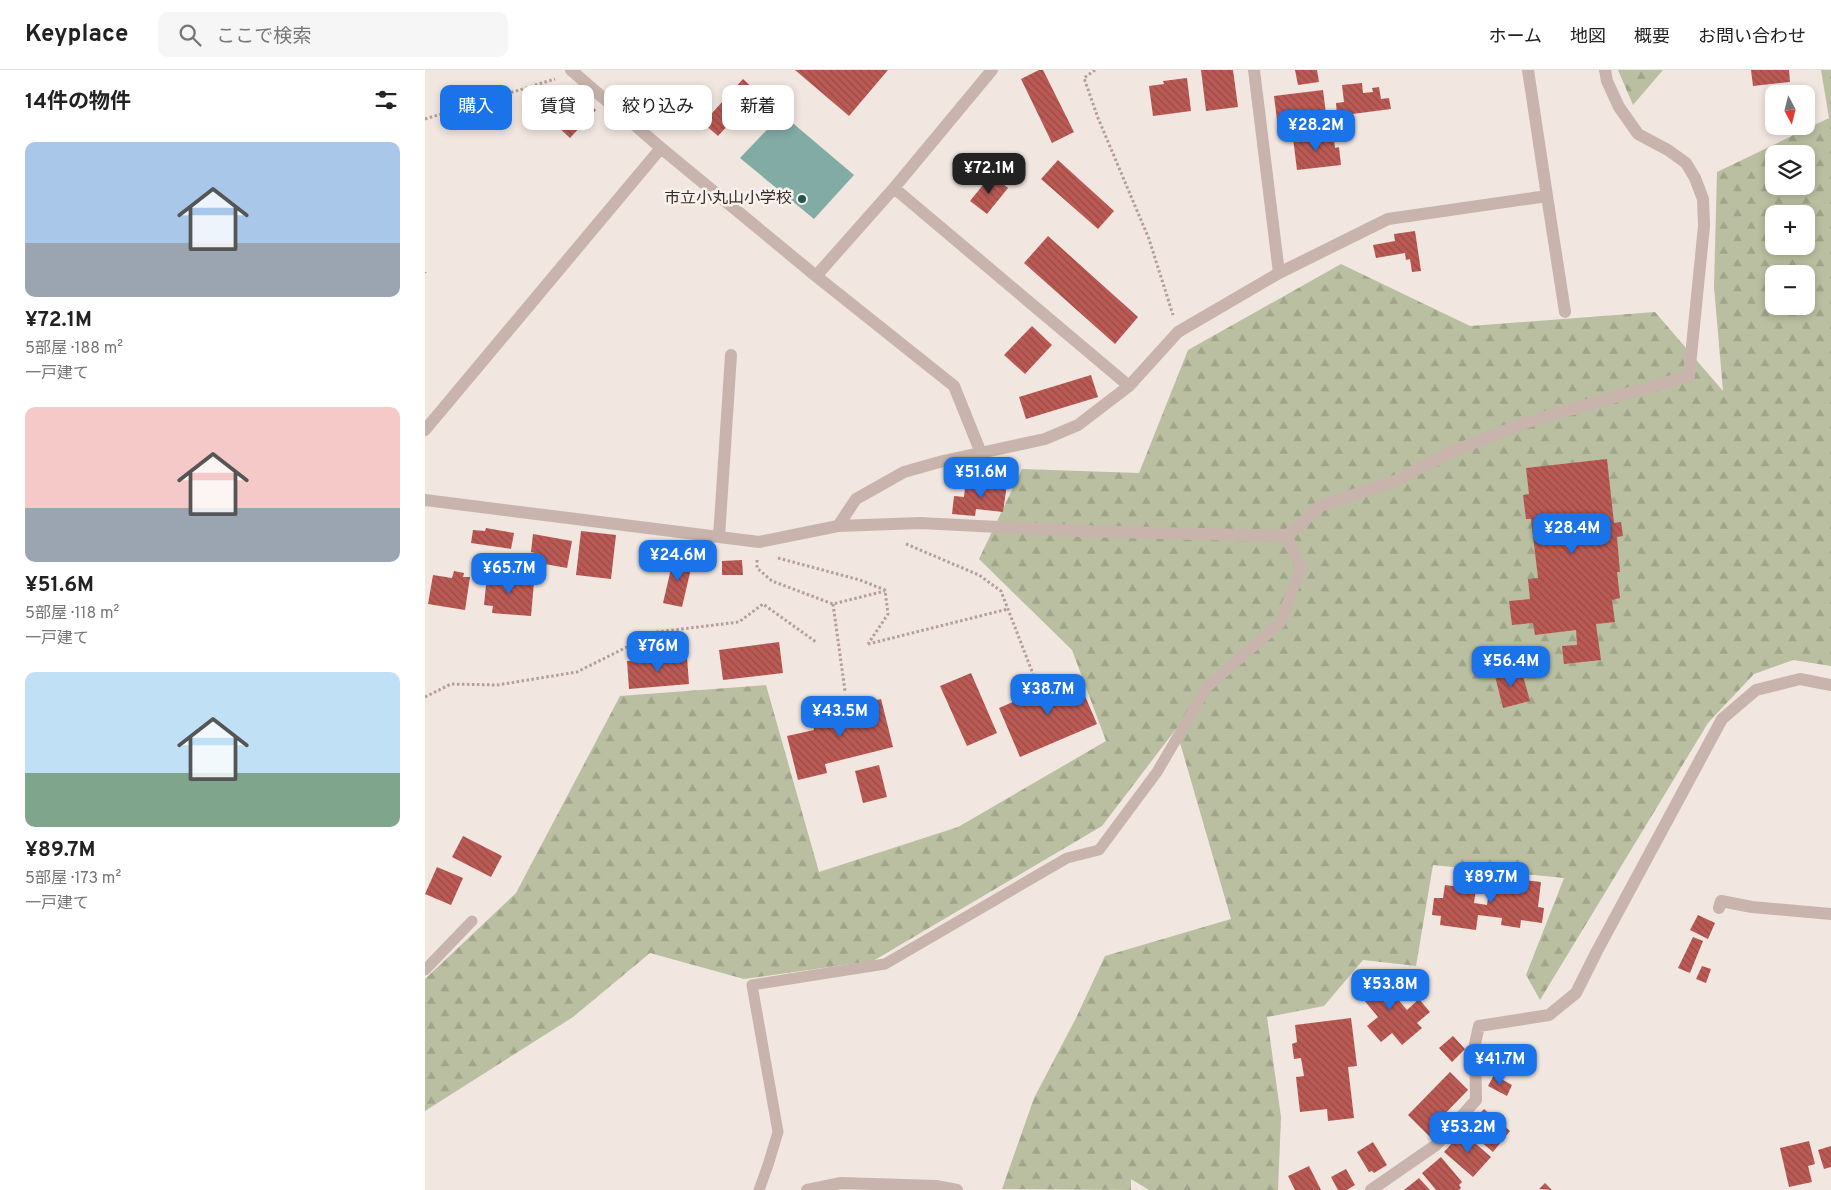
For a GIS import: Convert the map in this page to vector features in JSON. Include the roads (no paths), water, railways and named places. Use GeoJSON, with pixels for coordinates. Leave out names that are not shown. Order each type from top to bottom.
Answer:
{"type":"FeatureCollection","features":[{"type":"Feature","properties":{"kind":"street"},"geometry":{"type":"LineString","coordinates":[[816,276],[894,188],[992,70]]}},
{"type":"Feature","properties":{"kind":"street"},"geometry":{"type":"LineString","coordinates":[[1254,70],[1279,273]]}},
{"type":"Feature","properties":{"kind":"street"},"geometry":{"type":"LineString","coordinates":[[1528,70],[1565,312]]}},
{"type":"Feature","properties":{"kind":"street"},"geometry":{"type":"LineString","coordinates":[[425,500],[719,537],[758,547],[838,526],[920,523],[1079,531],[1287,536],[1320,506],[1395,481],[1451,452],[1510,428],[1689,376],[1704,226],[1703,200],[1695,178],[1686,163],[1668,150],[1638,134],[1619,107],[1607,81],[1605,70]]}},
{"type":"Feature","properties":{"kind":"street"},"geometry":{"type":"LineString","coordinates":[[573,71],[661,148],[816,276],[954,386],[981,452]]}},
{"type":"Feature","properties":{"kind":"street"},"geometry":{"type":"LineString","coordinates":[[427,425],[661,148]]}},
{"type":"Feature","properties":{"kind":"street"},"geometry":{"type":"LineString","coordinates":[[894,188],[1129,386]]}},
{"type":"Feature","properties":{"kind":"street"},"geometry":{"type":"LineString","coordinates":[[838,526],[856,498],[904,472],[943,460],[1045,439],[1078,425],[1129,386],[1178,332],[1279,273],[1388,219],[1547,196]]}},
{"type":"Feature","properties":{"kind":"street"},"geometry":{"type":"LineString","coordinates":[[719,537],[731,355]]}},
{"type":"Feature","properties":{"kind":"street"},"geometry":{"type":"LineString","coordinates":[[1371,1190],[1435,1145],[1476,1100],[1475,1044],[1479,1026],[1549,1015],[1576,993],[1722,719],[1756,690],[1801,679],[1831,684]]}},
{"type":"Feature","properties":{"kind":"street"},"geometry":{"type":"LineString","coordinates":[[1719,908],[1721,900],[1752,907],[1831,914]]}},
{"type":"Feature","properties":{"kind":"street"},"geometry":{"type":"LineString","coordinates":[[807,1190],[841,1184],[936,1186],[957,1190]]}},
{"type":"Feature","properties":{"kind":"lane"},"geometry":{"type":"LineString","coordinates":[[759,1190],[769,1165],[777,1132],[751,986],[885,964],[1067,858],[1099,850],[1157,772],[1207,687],[1280,624],[1301,568],[1287,536]]}},
{"type":"Feature","properties":{"kind":"lane"},"geometry":{"type":"LineString","coordinates":[[425,970],[472,921]]}},
{"type":"Feature","properties":{"kind":"water"},"geometry":{"type":"Polygon","coordinates":[[[794,124],[854,175],[814,219],[740,158],[767,130],[794,130],[794,124]]]}},
{"type":"Feature","properties":{"kind":"place","name":"市立小丸山小学校"},"geometry":{"type":"Point","coordinates":[802,199]}}]}
